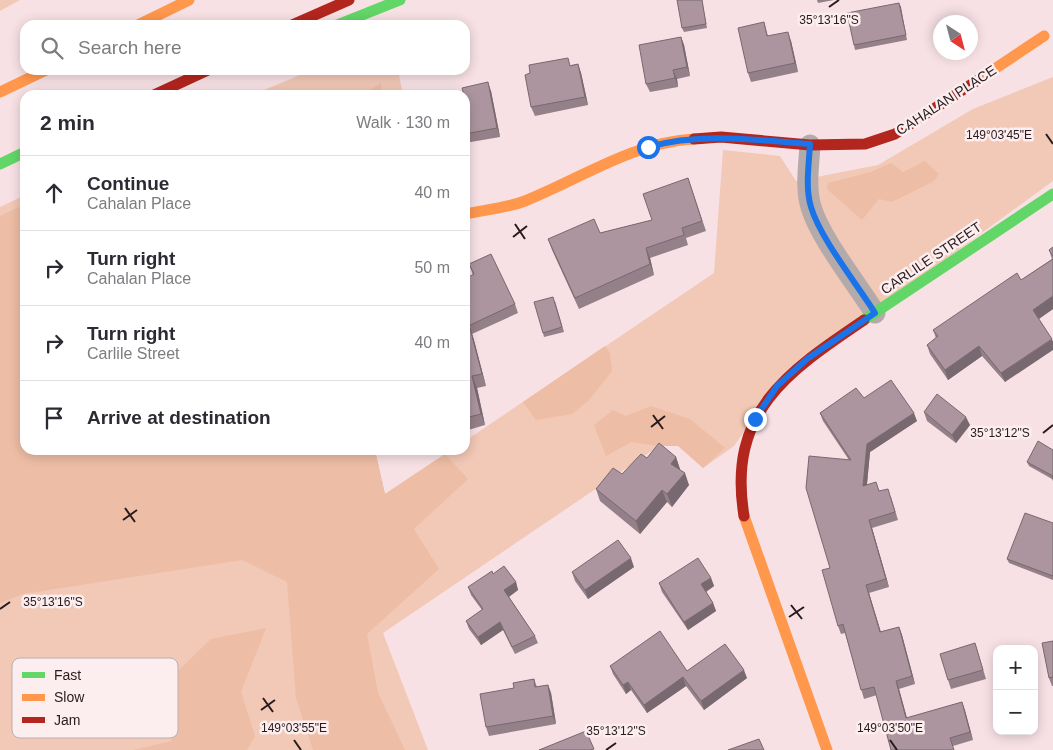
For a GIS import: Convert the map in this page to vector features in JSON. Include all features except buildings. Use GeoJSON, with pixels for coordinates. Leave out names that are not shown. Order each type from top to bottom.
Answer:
{"type":"FeatureCollection","features":[{"type":"Feature","properties":{"kind":"street"},"geometry":{"type":"LineString","coordinates":[[148,20],[189,0]]}},
{"type":"Feature","properties":{"kind":"street"},"geometry":{"type":"LineString","coordinates":[[303,20],[349,0]]}},
{"type":"Feature","properties":{"kind":"street"},"geometry":{"type":"LineString","coordinates":[[350,20],[400,0]]}},
{"type":"Feature","properties":{"kind":"street","name":"CAHALAN PLACE"},"geometry":{"type":"LineString","coordinates":[[470,213],[523,202],[648,147],[672,140],[721,137],[810,144],[865,144],[895,134],[1044,36]]}},
{"type":"Feature","properties":{"kind":"street"},"geometry":{"type":"LineString","coordinates":[[0,92],[36,75]]}},
{"type":"Feature","properties":{"kind":"street"},"geometry":{"type":"LineString","coordinates":[[165,90],[199,75]]}},
{"type":"Feature","properties":{"kind":"street"},"geometry":{"type":"LineString","coordinates":[[810,144],[807,187],[810,205],[817,223],[875,313]]}},
{"type":"Feature","properties":{"kind":"street"},"geometry":{"type":"LineString","coordinates":[[0,164],[20,154]]}},
{"type":"Feature","properties":{"kind":"street","name":"CARLILE STREET"},"geometry":{"type":"LineString","coordinates":[[828,750],[744,518],[740,478],[743,458],[755,419],[777,386],[807,359],[1053,194]]}},
{"type":"Feature","properties":{"kind":"shaded area"},"geometry":{"type":"Polygon","coordinates":[[[0,0],[20,0],[0,11],[0,0]]]}},
{"type":"Feature","properties":{"kind":"shaded area"},"geometry":{"type":"Polygon","coordinates":[[[300,75],[399,75],[402,90],[264,90],[300,75]]]}},
{"type":"Feature","properties":{"kind":"shaded area"},"geometry":{"type":"Polygon","coordinates":[[[1053,77],[1053,181],[779,381],[734,446],[703,468],[679,446],[659,446],[383,633],[428,750],[0,750],[0,207],[20,197],[20,455],[376,455],[385,494],[444,455],[470,455],[470,438],[714,273],[723,150],[780,156],[796,181],[878,165],[973,109],[1053,77]]]}},
{"type":"Feature","properties":{"kind":"shaded area"},"geometry":{"type":"Polygon","coordinates":[[[381,83],[381,90],[370,90],[381,83]]]}},
{"type":"Feature","properties":{"kind":"shaded area"},"geometry":{"type":"Polygon","coordinates":[[[925,161],[939,174],[934,181],[892,202],[879,199],[862,220],[827,189],[828,183],[871,172],[891,163],[903,172],[925,161]]]}},
{"type":"Feature","properties":{"kind":"shaded area"},"geometry":{"type":"Polygon","coordinates":[[[20,206],[20,455],[376,455],[385,494],[446,455],[468,479],[414,529],[439,569],[367,634],[378,693],[405,750],[313,750],[296,698],[287,582],[242,560],[23,594],[0,603],[0,216],[20,206]]]}},
{"type":"Feature","properties":{"kind":"shaded area"},"geometry":{"type":"Polygon","coordinates":[[[605,346],[610,353],[612,371],[589,400],[572,414],[536,420],[523,402],[605,346]]]}},
{"type":"Feature","properties":{"kind":"shaded area"},"geometry":{"type":"Polygon","coordinates":[[[651,406],[690,419],[725,448],[703,468],[678,446],[659,446],[631,442],[606,456],[594,425],[613,410],[626,416],[651,406]]]}},
{"type":"Feature","properties":{"kind":"shaded area"},"geometry":{"type":"Polygon","coordinates":[[[266,628],[241,692],[255,736],[247,750],[133,750],[172,741],[171,738],[178,738],[178,671],[211,639],[266,628]]]}},
{"type":"Feature","properties":{"kind":"traffic: fast"},"geometry":{"type":"LineString","coordinates":[[350,20],[400,0]]}},
{"type":"Feature","properties":{"kind":"traffic: fast"},"geometry":{"type":"LineString","coordinates":[[0,164],[20,154]]}},
{"type":"Feature","properties":{"kind":"traffic: fast"},"geometry":{"type":"LineString","coordinates":[[864,320],[1053,194]]}},
{"type":"Feature","properties":{"kind":"traffic: slow"},"geometry":{"type":"LineString","coordinates":[[148,20],[189,0]]}},
{"type":"Feature","properties":{"kind":"traffic: slow"},"geometry":{"type":"LineString","coordinates":[[978,80],[1044,36]]}},
{"type":"Feature","properties":{"kind":"traffic: slow"},"geometry":{"type":"LineString","coordinates":[[0,92],[36,75]]}},
{"type":"Feature","properties":{"kind":"traffic: slow"},"geometry":{"type":"LineString","coordinates":[[470,213],[525,201],[608,163],[650,147],[694,139]]}},
{"type":"Feature","properties":{"kind":"traffic: slow"},"geometry":{"type":"LineString","coordinates":[[744,516],[827,750]]}},
{"type":"Feature","properties":{"kind":"traffic: jam"},"geometry":{"type":"LineString","coordinates":[[303,20],[349,0]]}},
{"type":"Feature","properties":{"kind":"traffic: jam"},"geometry":{"type":"LineString","coordinates":[[165,90],[197,75]]}},
{"type":"Feature","properties":{"kind":"traffic: jam"},"geometry":{"type":"LineString","coordinates":[[694,139],[721,137],[810,145],[865,144],[895,134],[978,80]]}},
{"type":"Feature","properties":{"kind":"traffic: jam"},"geometry":{"type":"LineString","coordinates":[[744,516],[741,480],[745,449],[754,422],[769,398],[788,377],[810,358],[864,320]]}},
{"type":"Feature","properties":{"kind":"route"},"geometry":{"type":"LineString","coordinates":[[648,147],[672,140],[694,137],[721,137],[810,144],[807,187],[810,205],[817,223],[875,313],[807,359],[777,386],[755,419]]}}]}
